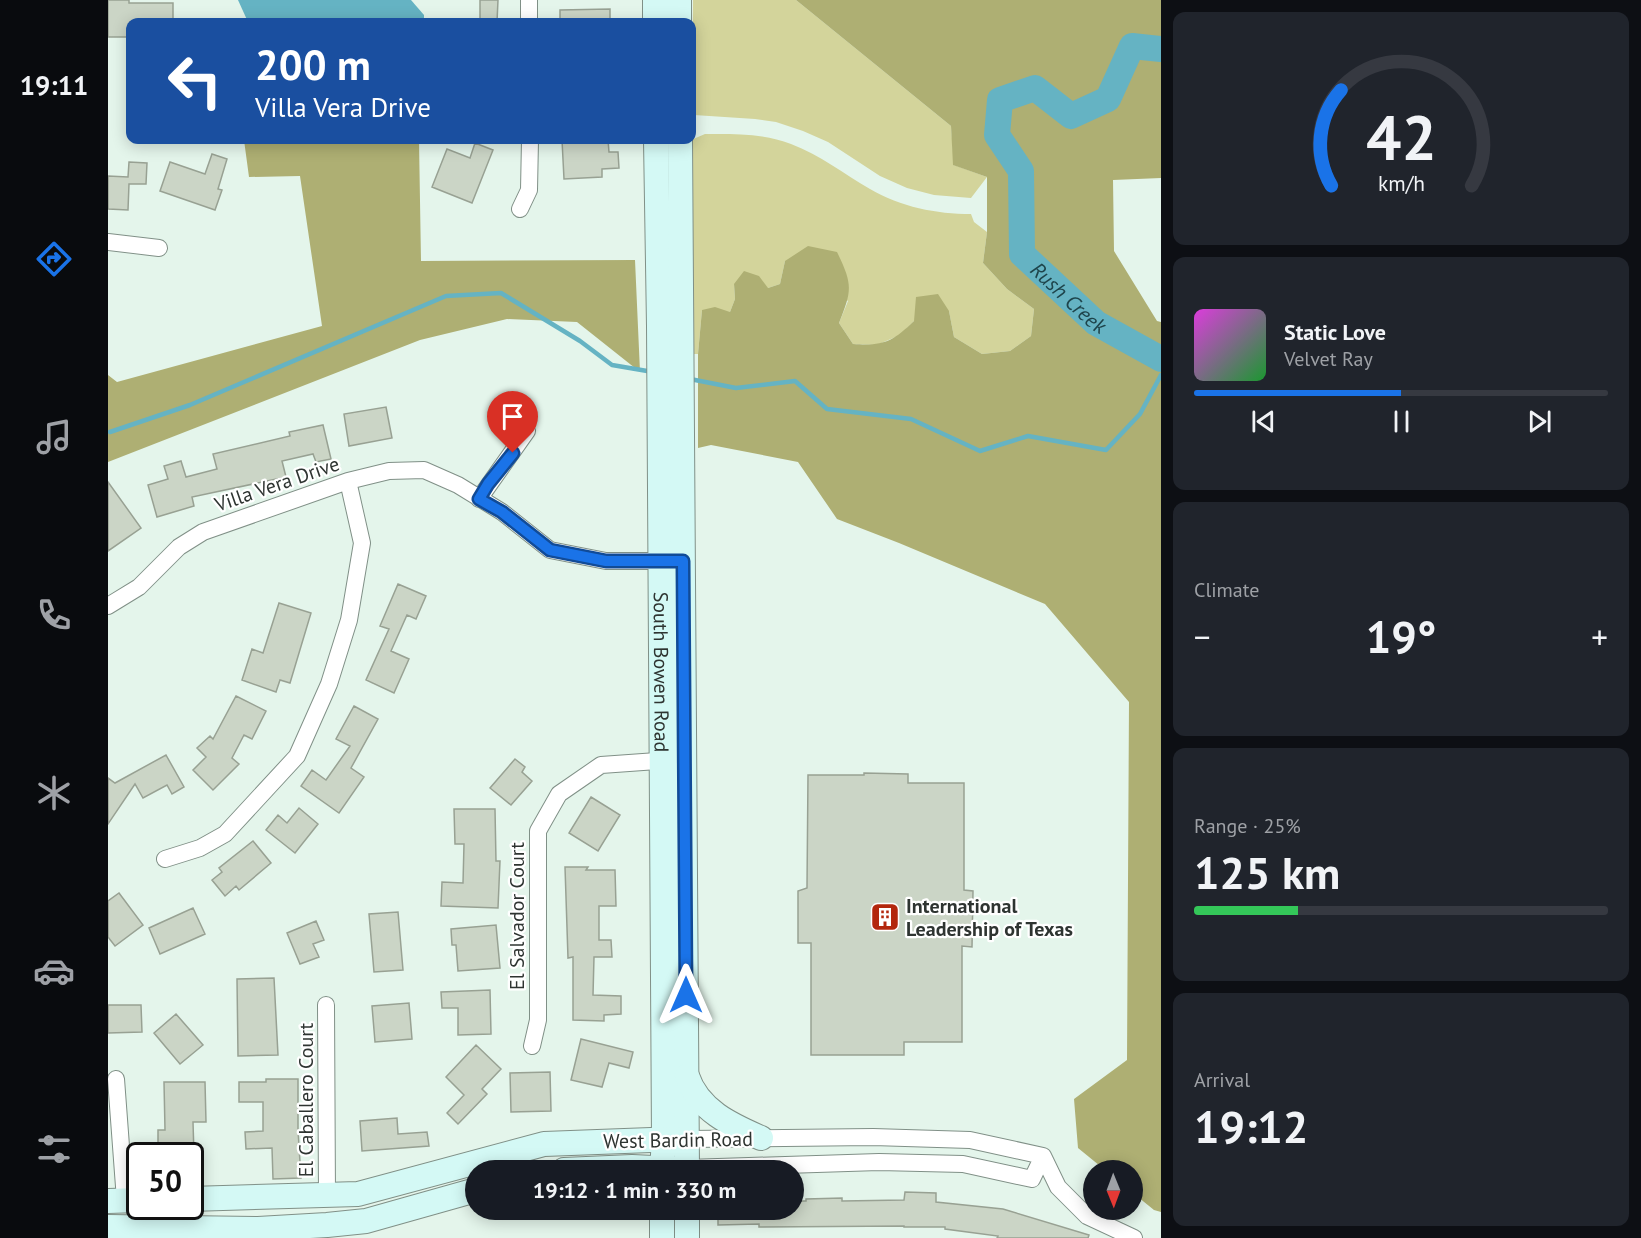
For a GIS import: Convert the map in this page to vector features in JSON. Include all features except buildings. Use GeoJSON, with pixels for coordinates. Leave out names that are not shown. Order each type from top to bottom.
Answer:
{"type":"FeatureCollection","features":[{"type":"Feature","properties":{"kind":"main road"},"geometry":{"type":"LineString","coordinates":[[655,0],[655,18]]}},
{"type":"Feature","properties":{"kind":"main road"},"geometry":{"type":"LineString","coordinates":[[679,0],[679,18]]}},
{"type":"Feature","properties":{"kind":"main road","name":"South Bowen Road"},"geometry":{"type":"LineString","coordinates":[[656,144],[670,326],[682,435],[671,561]]}},
{"type":"Feature","properties":{"kind":"main road","name":"South Bowen Road"},"geometry":{"type":"LineString","coordinates":[[680,144],[670,326],[658,424],[671,561],[675,1139],[683,1160]]}},
{"type":"Feature","properties":{"kind":"main road","name":"South Bowen Road"},"geometry":{"type":"LineString","coordinates":[[666,1160],[675,1139],[686,1072],[672,760]]}},
{"type":"Feature","properties":{"kind":"main road"},"geometry":{"type":"LineString","coordinates":[[686,1072],[700,1100],[717,1117],[761,1138]]}},
{"type":"Feature","properties":{"kind":"main road","name":"West Bardin Road"},"geometry":{"type":"LineString","coordinates":[[204,1199],[358,1194],[544,1144],[675,1139]]}},
{"type":"Feature","properties":{"kind":"main road"},"geometry":{"type":"LineString","coordinates":[[108,1227],[258,1229],[327,1225],[366,1221],[465,1194]]}},
{"type":"Feature","properties":{"kind":"main road"},"geometry":{"type":"LineString","coordinates":[[662,1220],[662,1238]]}},
{"type":"Feature","properties":{"kind":"main road"},"geometry":{"type":"LineString","coordinates":[[687,1220],[687,1238]]}},
{"type":"Feature","properties":{"kind":"street"},"geometry":{"type":"LineString","coordinates":[[529,0],[529,18]]}},
{"type":"Feature","properties":{"kind":"street"},"geometry":{"type":"LineString","coordinates":[[520,209],[529,190],[530,144]]}},
{"type":"Feature","properties":{"kind":"street"},"geometry":{"type":"LineString","coordinates":[[108,242],[159,248]]}},
{"type":"Feature","properties":{"kind":"street"},"geometry":{"type":"LineString","coordinates":[[479,499],[527,431]]}},
{"type":"Feature","properties":{"kind":"street","name":"Villa Vera Drive"},"geometry":{"type":"LineString","coordinates":[[108,606],[139,587],[179,547],[203,532],[348,481],[389,471],[424,470],[458,485],[502,512],[550,550],[606,561],[671,561]]}},
{"type":"Feature","properties":{"kind":"street"},"geometry":{"type":"LineString","coordinates":[[165,859],[200,848],[225,834],[297,756],[329,684],[349,620],[362,543],[348,481]]}},
{"type":"Feature","properties":{"kind":"street","name":"El Salvador Court"},"geometry":{"type":"LineString","coordinates":[[532,1046],[538,1020],[538,831],[559,794],[601,765],[672,760]]}},
{"type":"Feature","properties":{"kind":"street","name":"El Caballero Court"},"geometry":{"type":"LineString","coordinates":[[326,1005],[327,1196]]}},
{"type":"Feature","properties":{"kind":"street"},"geometry":{"type":"LineString","coordinates":[[116,1079],[124,1200]]}},
{"type":"Feature","properties":{"kind":"street","name":"West Bardin Road"},"geometry":{"type":"LineString","coordinates":[[675,1139],[873,1137],[970,1140],[1042,1156],[1032,1179],[963,1164],[879,1162],[804,1165]]}},
{"type":"Feature","properties":{"kind":"street"},"geometry":{"type":"LineString","coordinates":[[1042,1156],[1058,1187],[1087,1216],[1134,1238]]}},
{"type":"Feature","properties":{"kind":"green space"},"geometry":{"type":"Polygon","coordinates":[[[693,0],[796,0],[951,126],[954,165],[987,177],[971,198],[934,195],[907,188],[880,176],[828,142],[803,131],[776,122],[696,115],[696,18],[693,18],[693,0]]]}},
{"type":"Feature","properties":{"kind":"green space"},"geometry":{"type":"Polygon","coordinates":[[[796,0],[1161,0],[1161,178],[1113,180],[1114,251],[1157,321],[1161,322],[1161,1212],[1154,1210],[1143,1201],[1143,1160],[1093,1160],[1078,1148],[1074,1099],[1127,1060],[1129,702],[1045,604],[837,519],[798,462],[711,445],[698,448],[698,354],[702,310],[715,307],[730,312],[735,299],[734,284],[744,271],[759,276],[768,288],[780,284],[785,261],[808,246],[837,252],[846,272],[849,288],[839,323],[853,344],[880,343],[900,334],[914,321],[916,297],[938,294],[949,311],[954,337],[982,354],[1010,351],[1031,336],[1034,309],[1007,289],[983,263],[987,232],[987,177],[953,165],[951,126],[796,0]]]}},
{"type":"Feature","properties":{"kind":"green space"},"geometry":{"type":"Polygon","coordinates":[[[705,134],[748,135],[780,140],[812,154],[870,189],[906,205],[945,213],[971,214],[974,222],[987,232],[983,263],[1007,289],[1034,309],[1031,336],[1010,351],[982,354],[954,337],[949,311],[914,321],[900,335],[877,345],[853,344],[839,323],[848,301],[785,261],[780,284],[768,288],[734,284],[735,299],[730,312],[702,310],[698,354],[694,354],[691,144],[696,144],[696,138],[705,134]]]}},
{"type":"Feature","properties":{"kind":"green space"},"geometry":{"type":"Polygon","coordinates":[[[245,144],[419,144],[421,261],[635,260],[640,372],[577,322],[507,319],[420,340],[108,462],[108,375],[117,382],[322,326],[300,176],[249,177],[245,144]]]}},
{"type":"Feature","properties":{"kind":"water"},"geometry":{"type":"Polygon","coordinates":[[[238,0],[411,0],[424,15],[424,18],[246,18],[238,0]]]}},
{"type":"Feature","properties":{"kind":"waterway","name":"Rush Creek"},"geometry":{"type":"LineString","coordinates":[[1161,49],[1132,46],[1108,99],[1071,116],[1035,88],[1000,100],[997,135],[1021,171],[1022,254],[1096,323],[1161,359]]}},
{"type":"Feature","properties":{"kind":"waterway"},"geometry":{"type":"LineString","coordinates":[[110,432],[190,405],[446,296],[501,293],[580,341],[612,365],[653,372]]}},
{"type":"Feature","properties":{"kind":"waterway"},"geometry":{"type":"LineString","coordinates":[[690,379],[736,388],[795,381],[827,409],[911,419],[980,451],[1028,436],[1106,450],[1140,414],[1161,375]]}},
{"type":"Feature","properties":{"kind":"place","name":"International Leadership of Texas"},"geometry":{"type":"Point","coordinates":[885,917]}},
{"type":"Feature","properties":{"kind":"route"},"geometry":{"type":"LineString","coordinates":[[513,453],[479,499],[502,512],[550,550],[606,561],[683,561],[686,995]]}}]}
